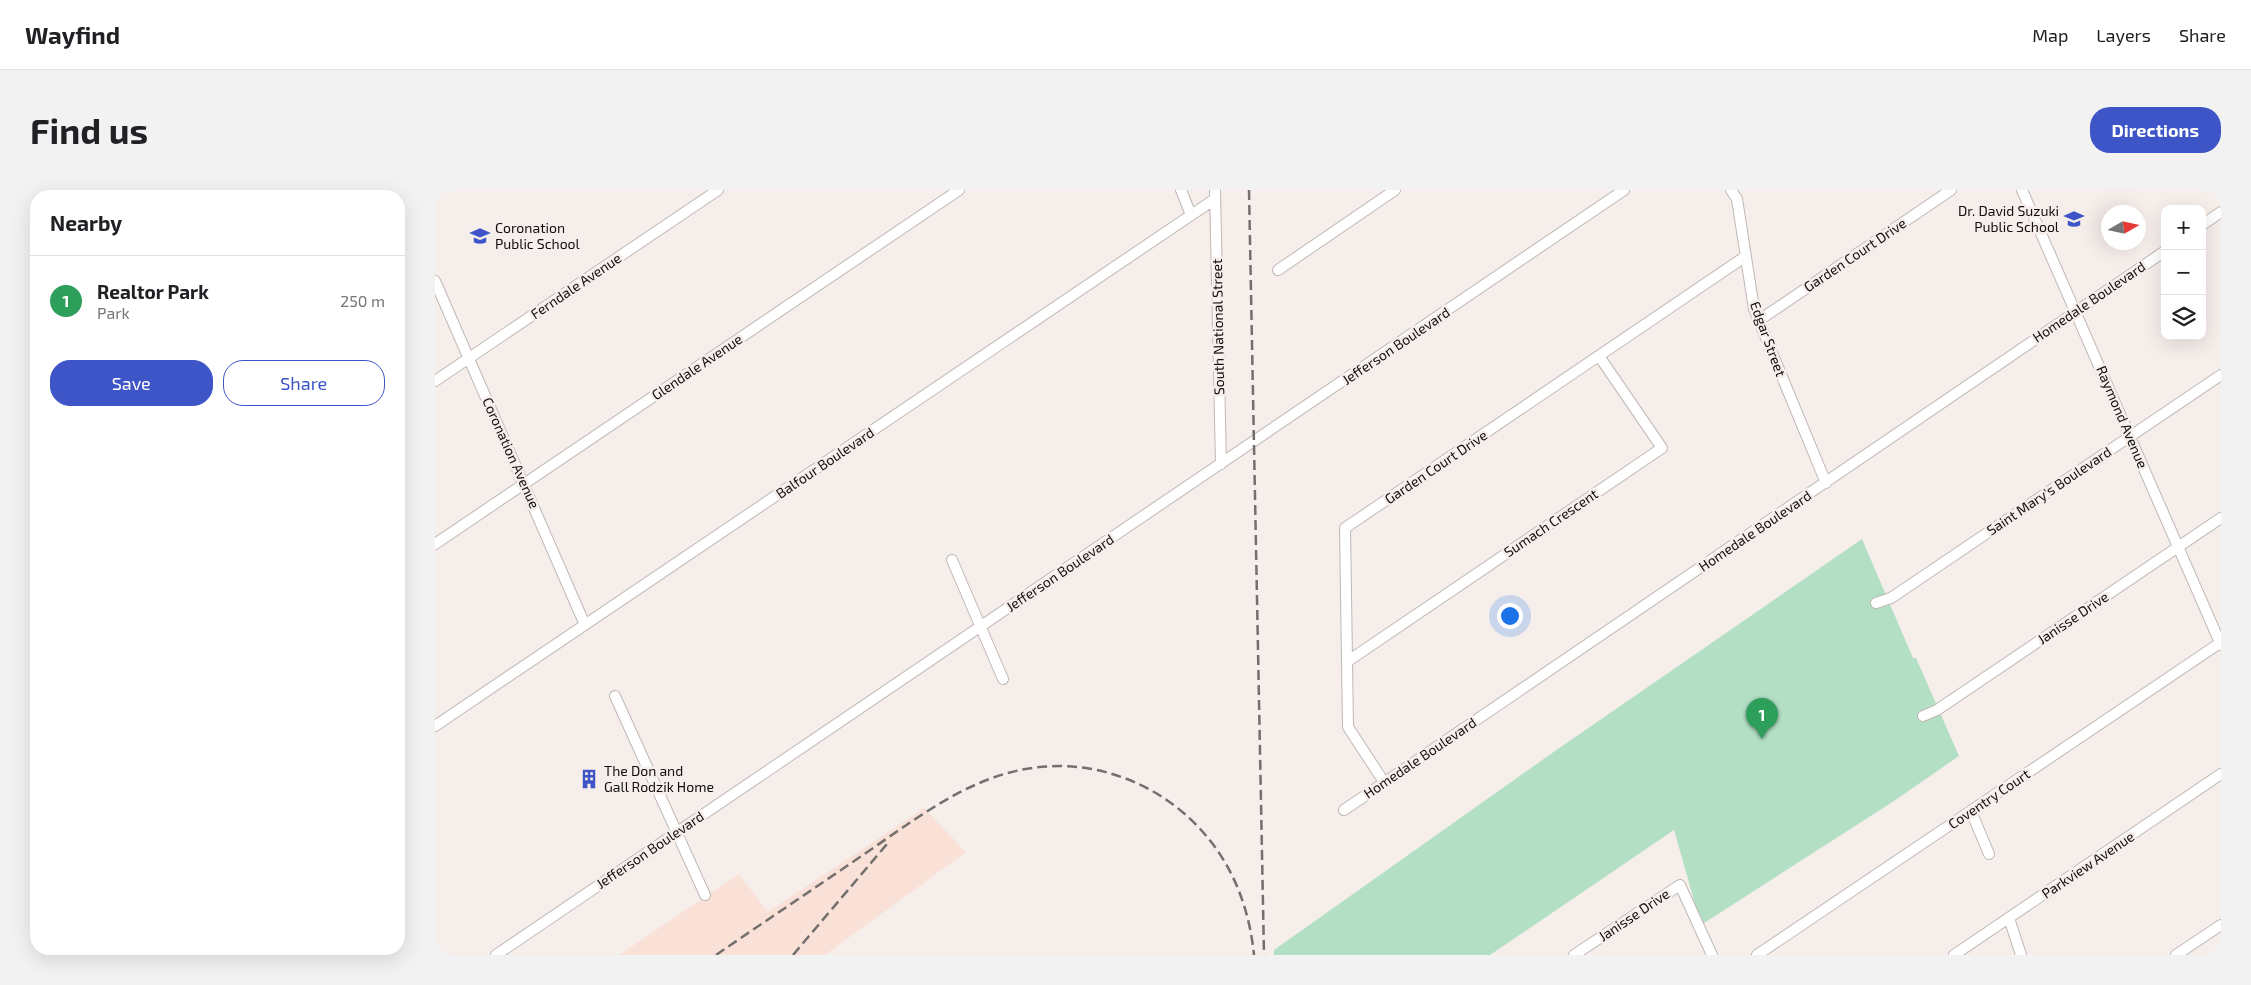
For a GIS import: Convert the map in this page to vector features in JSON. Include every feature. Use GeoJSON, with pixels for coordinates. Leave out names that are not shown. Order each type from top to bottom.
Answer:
{"type":"FeatureCollection","features":[{"type":"Feature","properties":{"kind":"street","name":"Ferndale Avenue"},"geometry":{"type":"LineString","coordinates":[[435,381],[718,190]]}},
{"type":"Feature","properties":{"kind":"street","name":"Glendale Avenue"},"geometry":{"type":"LineString","coordinates":[[435,544],[959,190]]}},
{"type":"Feature","properties":{"kind":"street"},"geometry":{"type":"LineString","coordinates":[[1181,190],[1191,215]]}},
{"type":"Feature","properties":{"kind":"street"},"geometry":{"type":"LineString","coordinates":[[1278,270],[1395,190]]}},
{"type":"Feature","properties":{"kind":"street","name":"Jefferson Boulevard"},"geometry":{"type":"LineString","coordinates":[[496,955],[1624,190]]}},
{"type":"Feature","properties":{"kind":"street","name":"Edgar Street"},"geometry":{"type":"LineString","coordinates":[[1731,190],[1737,199],[1754,309],[1826,483]]}},
{"type":"Feature","properties":{"kind":"street","name":"Garden Court Drive"},"geometry":{"type":"LineString","coordinates":[[1758,321],[1951,190]]}},
{"type":"Feature","properties":{"kind":"street","name":"Raymond Avenue"},"geometry":{"type":"LineString","coordinates":[[2022,190],[2077,311],[2129,436],[2221,644]]}},
{"type":"Feature","properties":{"kind":"street","name":"Balfour Boulevard"},"geometry":{"type":"LineString","coordinates":[[435,726],[1191,215],[1215,194]]}},
{"type":"Feature","properties":{"kind":"street","name":"South National Street"},"geometry":{"type":"LineString","coordinates":[[1215,194],[1221,464]]}},
{"type":"Feature","properties":{"kind":"street"},"geometry":{"type":"LineString","coordinates":[[2206,222],[2221,212]]}},
{"type":"Feature","properties":{"kind":"street","name":"Homedale Boulevard"},"geometry":{"type":"LineString","coordinates":[[1345,810],[2161,254]]}},
{"type":"Feature","properties":{"kind":"street","name":"Garden Court Drive"},"geometry":{"type":"LineString","coordinates":[[1384,782],[1348,727],[1345,528],[1745,256]]}},
{"type":"Feature","properties":{"kind":"street","name":"Coronation Avenue"},"geometry":{"type":"LineString","coordinates":[[435,281],[585,625]]}},
{"type":"Feature","properties":{"kind":"street","name":"Sumach Crescent"},"geometry":{"type":"LineString","coordinates":[[1348,661],[1662,448],[1599,356]]}},
{"type":"Feature","properties":{"kind":"street","name":"Saint Mary's Boulevard"},"geometry":{"type":"LineString","coordinates":[[1876,603],[1891,598],[2221,375]]}},
{"type":"Feature","properties":{"kind":"street","name":"Janisse Drive"},"geometry":{"type":"LineString","coordinates":[[1923,716],[1945,705],[2221,518]]}},
{"type":"Feature","properties":{"kind":"street"},"geometry":{"type":"LineString","coordinates":[[952,560],[1003,679]]}},
{"type":"Feature","properties":{"kind":"street","name":"Coventry Court"},"geometry":{"type":"LineString","coordinates":[[1757,955],[2221,644]]}},
{"type":"Feature","properties":{"kind":"street"},"geometry":{"type":"LineString","coordinates":[[615,696],[705,895]]}},
{"type":"Feature","properties":{"kind":"street","name":"Parkview Avenue"},"geometry":{"type":"LineString","coordinates":[[1954,955],[2221,774]]}},
{"type":"Feature","properties":{"kind":"street"},"geometry":{"type":"LineString","coordinates":[[1971,811],[1989,854]]}},
{"type":"Feature","properties":{"kind":"street","name":"Janisse Drive"},"geometry":{"type":"LineString","coordinates":[[1574,955],[1680,885],[1712,955]]}},
{"type":"Feature","properties":{"kind":"street"},"geometry":{"type":"LineString","coordinates":[[2009,918],[2021,955]]}},
{"type":"Feature","properties":{"kind":"street"},"geometry":{"type":"LineString","coordinates":[[2176,955],[2221,925]]}},
{"type":"Feature","properties":{"kind":"shaded area"},"geometry":{"type":"Polygon","coordinates":[[[924,808],[966,852],[825,955],[619,955],[739,874],[768,912],[924,808]]]}},
{"type":"Feature","properties":{"kind":"green space"},"geometry":{"type":"Polygon","coordinates":[[[1862,539],[1913,658],[1916,658],[1959,756],[1894,801],[1701,925],[1674,830],[1490,955],[1274,955],[1274,950],[1555,751],[1862,539]]]}},
{"type":"Feature","properties":{"kind":"railway"},"geometry":{"type":"LineString","coordinates":[[1249,190],[1264,955]]}},
{"type":"Feature","properties":{"kind":"railway"},"geometry":{"type":"LineString","coordinates":[[716,955],[938,804],[993,778],[1022,770],[1053,766],[1098,770],[1133,781],[1155,792],[1192,821],[1207,836],[1220,854],[1239,891],[1251,933],[1254,955]]}},
{"type":"Feature","properties":{"kind":"railway"},"geometry":{"type":"LineString","coordinates":[[793,955],[887,844]]}},
{"type":"Feature","properties":{"kind":"place","name":"Dr. David Suzuki Public School"},"geometry":{"type":"Point","coordinates":[2074,219]}},
{"type":"Feature","properties":{"kind":"place","name":"Coronation Public School"},"geometry":{"type":"Point","coordinates":[480,236]}},
{"type":"Feature","properties":{"kind":"place","name":"Realtor Park"},"geometry":{"type":"Point","coordinates":[1762,739]}},
{"type":"Feature","properties":{"kind":"place","name":"The Don and Gall Rodzik Home"},"geometry":{"type":"Point","coordinates":[589,779]}}]}
